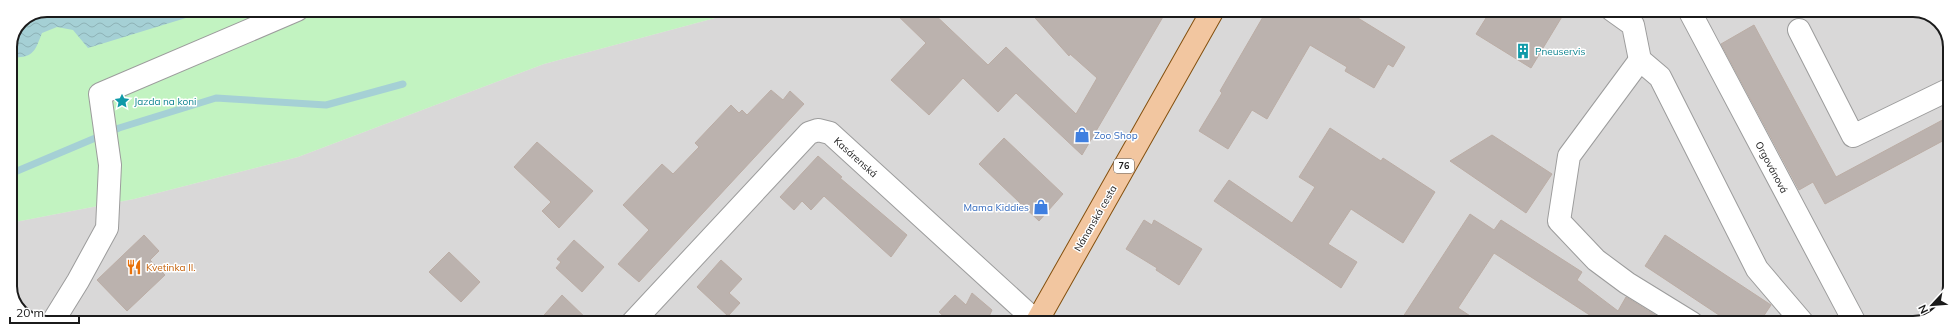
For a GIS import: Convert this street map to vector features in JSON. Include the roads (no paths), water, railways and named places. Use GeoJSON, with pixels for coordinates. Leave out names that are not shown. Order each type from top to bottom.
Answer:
{"type":"FeatureCollection","features":[{"type":"Feature","properties":{"kind":"main road","name":"Nánanská cesta"},"geometry":{"type":"LineString","coordinates":[[1040,316],[1209,17]]}},
{"type":"Feature","properties":{"kind":"street"},"geometry":{"type":"LineString","coordinates":[[56,316],[78,280],[106,228],[110,165],[100,94],[281,17]]}},
{"type":"Feature","properties":{"kind":"street"},"geometry":{"type":"LineString","coordinates":[[1622,17],[1633,25],[1640,60],[1660,77],[1757,269],[1798,316]]}},
{"type":"Feature","properties":{"kind":"street","name":"Orgovánová"},"geometry":{"type":"LineString","coordinates":[[1694,17],[1851,316]]}},
{"type":"Feature","properties":{"kind":"street"},"geometry":{"type":"LineString","coordinates":[[1798,30],[1853,136],[1943,93]]}},
{"type":"Feature","properties":{"kind":"street"},"geometry":{"type":"LineString","coordinates":[[1640,60],[1569,156],[1559,220],[1596,260],[1627,282],[1681,316]]}},
{"type":"Feature","properties":{"kind":"street","name":"Kasárenská"},"geometry":{"type":"LineString","coordinates":[[639,316],[809,133],[818,130],[830,133],[1030,316]]}},
{"type":"Feature","properties":{"kind":"water"},"geometry":{"type":"Polygon","coordinates":[[[47,17],[189,17],[88,48],[73,30],[57,27],[42,33],[37,46],[32,53],[24,57],[17,58],[19,35],[30,22],[35,19],[47,17]]]}},
{"type":"Feature","properties":{"kind":"waterway"},"geometry":{"type":"LineString","coordinates":[[17,171],[119,128],[216,98],[326,105],[403,84]]}},
{"type":"Feature","properties":{"kind":"place","name":"Pneuservis"},"geometry":{"type":"Point","coordinates":[1523,51]}},
{"type":"Feature","properties":{"kind":"place","name":"Jazda na koni"},"geometry":{"type":"Point","coordinates":[122,101]}},
{"type":"Feature","properties":{"kind":"place","name":"Zoo Shop"},"geometry":{"type":"Point","coordinates":[1082,135]}},
{"type":"Feature","properties":{"kind":"place","name":"Mama Kiddies"},"geometry":{"type":"Point","coordinates":[1041,207]}},
{"type":"Feature","properties":{"kind":"place","name":"Kvetinka II."},"geometry":{"type":"Point","coordinates":[134,267]}}]}
